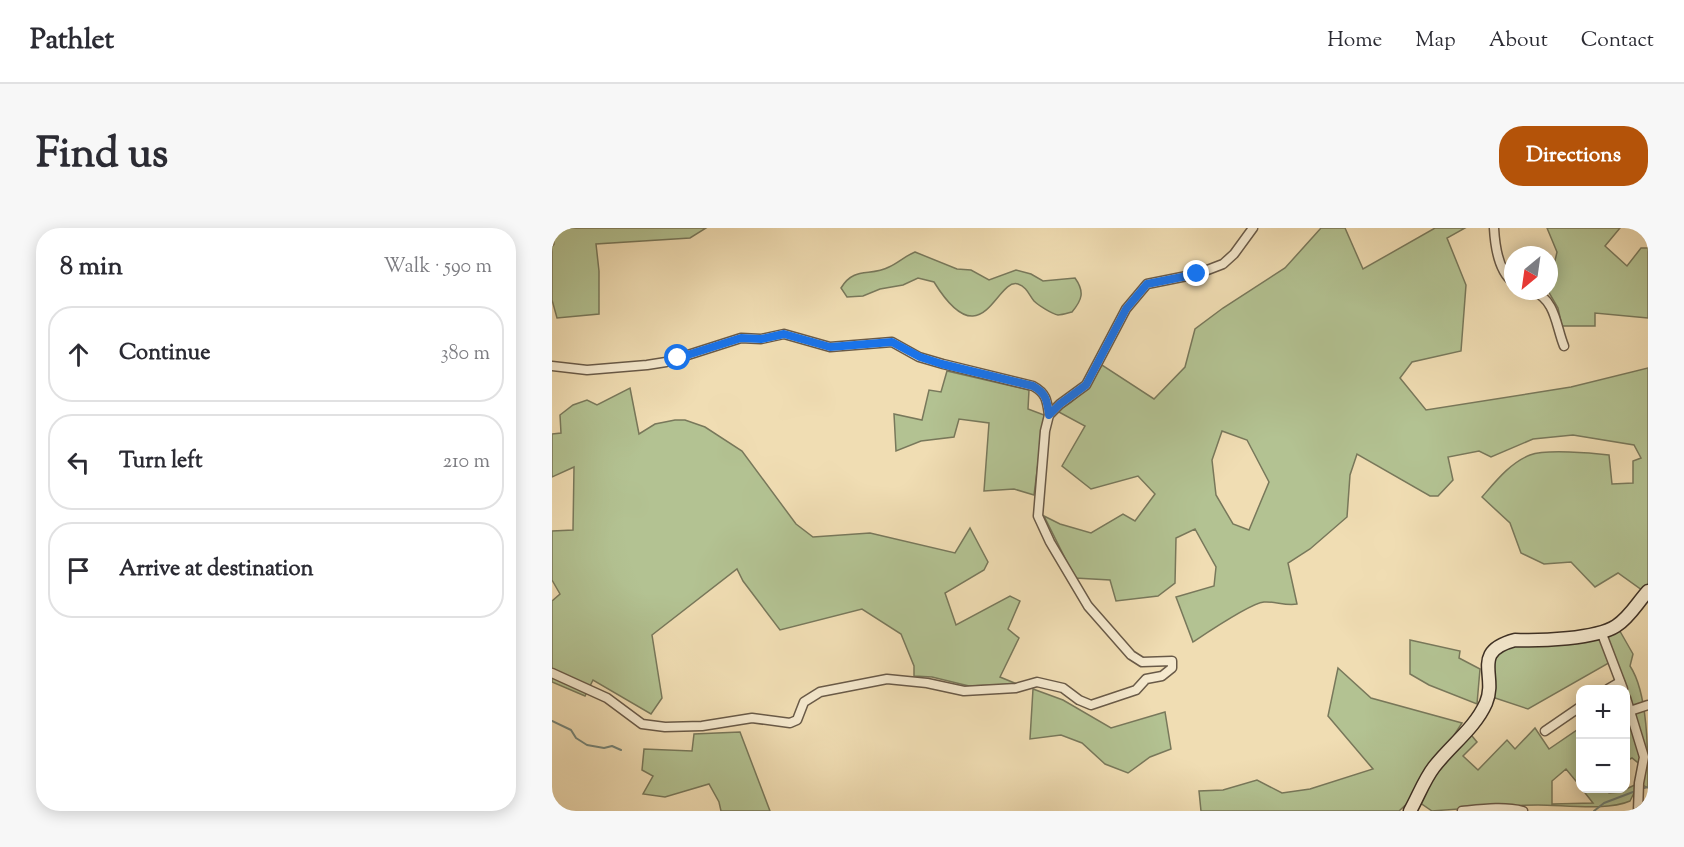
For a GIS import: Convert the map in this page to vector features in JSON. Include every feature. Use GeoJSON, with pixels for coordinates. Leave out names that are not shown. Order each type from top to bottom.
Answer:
{"type":"FeatureCollection","features":[{"type":"Feature","properties":{"kind":"street"},"geometry":{"type":"LineString","coordinates":[[1049,415],[1086,385],[1126,309],[1147,284],[1197,274],[1223,264],[1234,254],[1253,228]]}},
{"type":"Feature","properties":{"kind":"street"},"geometry":{"type":"LineString","coordinates":[[1494,228],[1494,240],[1504,272]]}},
{"type":"Feature","properties":{"kind":"street"},"geometry":{"type":"LineString","coordinates":[[1547,300],[1564,346]]}},
{"type":"Feature","properties":{"kind":"street"},"geometry":{"type":"LineString","coordinates":[[552,366],[587,370],[647,365],[672,360],[741,338],[761,339],[784,334],[830,347],[892,342],[920,357],[942,364],[1033,386],[1042,391],[1047,398],[1049,415],[1045,431],[1038,516],[1044,532],[1088,606],[1131,655],[1142,662],[1172,661],[1172,668],[1162,676],[1146,679],[1136,690],[1091,705],[1079,700],[1063,688],[1037,682],[1016,688],[964,691],[927,682],[887,679],[820,692],[804,702],[797,720],[790,723],[752,717],[702,726],[664,727],[642,724],[607,698],[552,675]]}},
{"type":"Feature","properties":{"kind":"street"},"geometry":{"type":"LineString","coordinates":[[1410,811],[1434,767],[1482,712],[1489,696],[1487,663],[1494,650],[1515,640],[1602,634],[1617,626],[1629,615],[1648,591]]}},
{"type":"Feature","properties":{"kind":"street"},"geometry":{"type":"LineString","coordinates":[[1602,634],[1621,685]]}},
{"type":"Feature","properties":{"kind":"street"},"geometry":{"type":"LineString","coordinates":[[1638,811],[1639,783],[1644,757],[1630,711],[1648,705]]}},
{"type":"Feature","properties":{"kind":"street"},"geometry":{"type":"LineString","coordinates":[[1545,731],[1576,710]]}},
{"type":"Feature","properties":{"kind":"street"},"geometry":{"type":"LineString","coordinates":[[1462,811],[1515,809],[1523,811]]}},
{"type":"Feature","properties":{"kind":"green space"},"geometry":{"type":"Polygon","coordinates":[[[552,228],[706,228],[690,238],[596,244],[599,271],[599,314],[557,318],[552,300],[552,247],[554,244],[552,228]]]}},
{"type":"Feature","properties":{"kind":"green space"},"geometry":{"type":"Polygon","coordinates":[[[1321,228],[1345,228],[1363,269],[1435,228],[1465,228],[1447,238],[1466,285],[1461,351],[1412,362],[1400,378],[1426,410],[1571,387],[1648,368],[1648,586],[1642,590],[1618,573],[1595,587],[1571,562],[1544,564],[1521,553],[1510,523],[1482,497],[1504,473],[1523,458],[1547,452],[1609,455],[1612,484],[1633,483],[1633,461],[1641,458],[1634,445],[1573,435],[1533,439],[1491,457],[1479,451],[1448,457],[1453,480],[1438,496],[1430,496],[1357,454],[1350,475],[1347,517],[1310,549],[1288,563],[1297,604],[1264,602],[1258,604],[1228,619],[1193,642],[1176,597],[1214,586],[1216,567],[1195,529],[1176,538],[1175,583],[1158,596],[1116,601],[1110,580],[1075,578],[1044,516],[1060,524],[1091,533],[1123,514],[1135,521],[1155,494],[1138,476],[1091,489],[1062,466],[1085,426],[1057,411],[1083,391],[1102,365],[1154,399],[1185,367],[1195,329],[1285,268],[1321,228]],[[1222,431],[1212,460],[1216,495],[1233,524],[1249,530],[1269,482],[1247,440],[1222,431]]]}},
{"type":"Feature","properties":{"kind":"green space"},"geometry":{"type":"Polygon","coordinates":[[[1547,228],[1620,228],[1605,246],[1627,266],[1641,248],[1648,248],[1648,318],[1595,313],[1595,326],[1562,326],[1558,308],[1553,300],[1558,300],[1558,246],[1554,246],[1547,228]]]}},
{"type":"Feature","properties":{"kind":"green space"},"geometry":{"type":"Polygon","coordinates":[[[915,252],[957,269],[971,270],[989,280],[1016,270],[1031,274],[1043,281],[1075,278],[1081,292],[1080,300],[1072,312],[1058,315],[1036,303],[1021,285],[1010,285],[986,310],[976,316],[965,315],[951,304],[934,282],[918,278],[903,285],[880,289],[863,296],[847,297],[841,288],[846,281],[857,274],[882,270],[915,252]]]}},
{"type":"Feature","properties":{"kind":"green space"},"geometry":{"type":"Polygon","coordinates":[[[947,371],[1029,390],[1028,409],[1044,415],[1034,495],[1014,489],[984,491],[989,423],[959,419],[954,437],[921,441],[896,451],[894,414],[922,420],[929,390],[941,392],[947,371]]]}},
{"type":"Feature","properties":{"kind":"green space"},"geometry":{"type":"Polygon","coordinates":[[[630,388],[639,434],[655,424],[675,420],[685,420],[705,427],[742,451],[796,524],[813,537],[870,533],[955,553],[970,528],[988,562],[984,570],[945,593],[956,625],[1010,596],[1020,601],[1008,629],[1019,638],[1000,677],[1017,684],[969,686],[932,677],[914,676],[914,666],[901,634],[862,609],[780,630],[743,581],[737,569],[652,635],[662,698],[651,714],[593,680],[585,696],[552,682],[552,601],[560,594],[552,580],[552,531],[573,530],[574,467],[552,477],[552,434],[561,433],[560,415],[573,405],[587,400],[597,405],[630,388]]]}},
{"type":"Feature","properties":{"kind":"green space"},"geometry":{"type":"Polygon","coordinates":[[[1617,626],[1633,654],[1630,666],[1636,678],[1644,707],[1648,788],[1639,783],[1642,766],[1632,758],[1630,759],[1630,685],[1624,685],[1612,661],[1528,709],[1489,696],[1494,650],[1617,626]]]}},
{"type":"Feature","properties":{"kind":"green space"},"geometry":{"type":"Polygon","coordinates":[[[1410,640],[1460,651],[1459,658],[1480,669],[1477,704],[1429,685],[1410,674],[1410,640]]]}},
{"type":"Feature","properties":{"kind":"green space"},"geometry":{"type":"Polygon","coordinates":[[[1338,668],[1371,698],[1462,723],[1413,798],[1399,811],[1201,811],[1199,791],[1223,790],[1257,780],[1282,793],[1310,789],[1373,769],[1328,716],[1338,668]]]}},
{"type":"Feature","properties":{"kind":"green space"},"geometry":{"type":"Polygon","coordinates":[[[1033,689],[1063,700],[1111,728],[1165,712],[1171,749],[1150,757],[1128,773],[1105,764],[1082,743],[1061,735],[1030,739],[1033,689]]]}},
{"type":"Feature","properties":{"kind":"green space"},"geometry":{"type":"Polygon","coordinates":[[[1535,728],[1549,749],[1576,731],[1576,781],[1566,769],[1552,781],[1552,804],[1593,803],[1585,793],[1630,793],[1630,787],[1639,783],[1630,801],[1610,806],[1525,805],[1432,811],[1416,800],[1467,730],[1477,742],[1463,756],[1478,770],[1507,740],[1515,749],[1535,728]]]}},
{"type":"Feature","properties":{"kind":"green space"},"geometry":{"type":"Polygon","coordinates":[[[740,732],[770,811],[721,811],[719,802],[709,784],[665,797],[643,794],[653,776],[642,770],[644,749],[692,751],[694,734],[740,732]]]}},
{"type":"Feature","properties":{"kind":"waterway"},"geometry":{"type":"LineString","coordinates":[[552,721],[571,730],[576,738],[587,745],[604,748],[612,746],[621,750]]}},
{"type":"Feature","properties":{"kind":"waterway"},"geometry":{"type":"LineString","coordinates":[[1644,788],[1648,787]]}},
{"type":"Feature","properties":{"kind":"waterway"},"geometry":{"type":"LineString","coordinates":[[1594,811],[1604,803],[1633,792]]}},
{"type":"Feature","properties":{"kind":"route"},"geometry":{"type":"LineString","coordinates":[[678,358],[741,338],[761,339],[784,334],[830,347],[892,342],[920,357],[942,364],[1033,386],[1042,391],[1047,398],[1049,415],[1086,385],[1126,309],[1147,284],[1197,274]]}}]}
